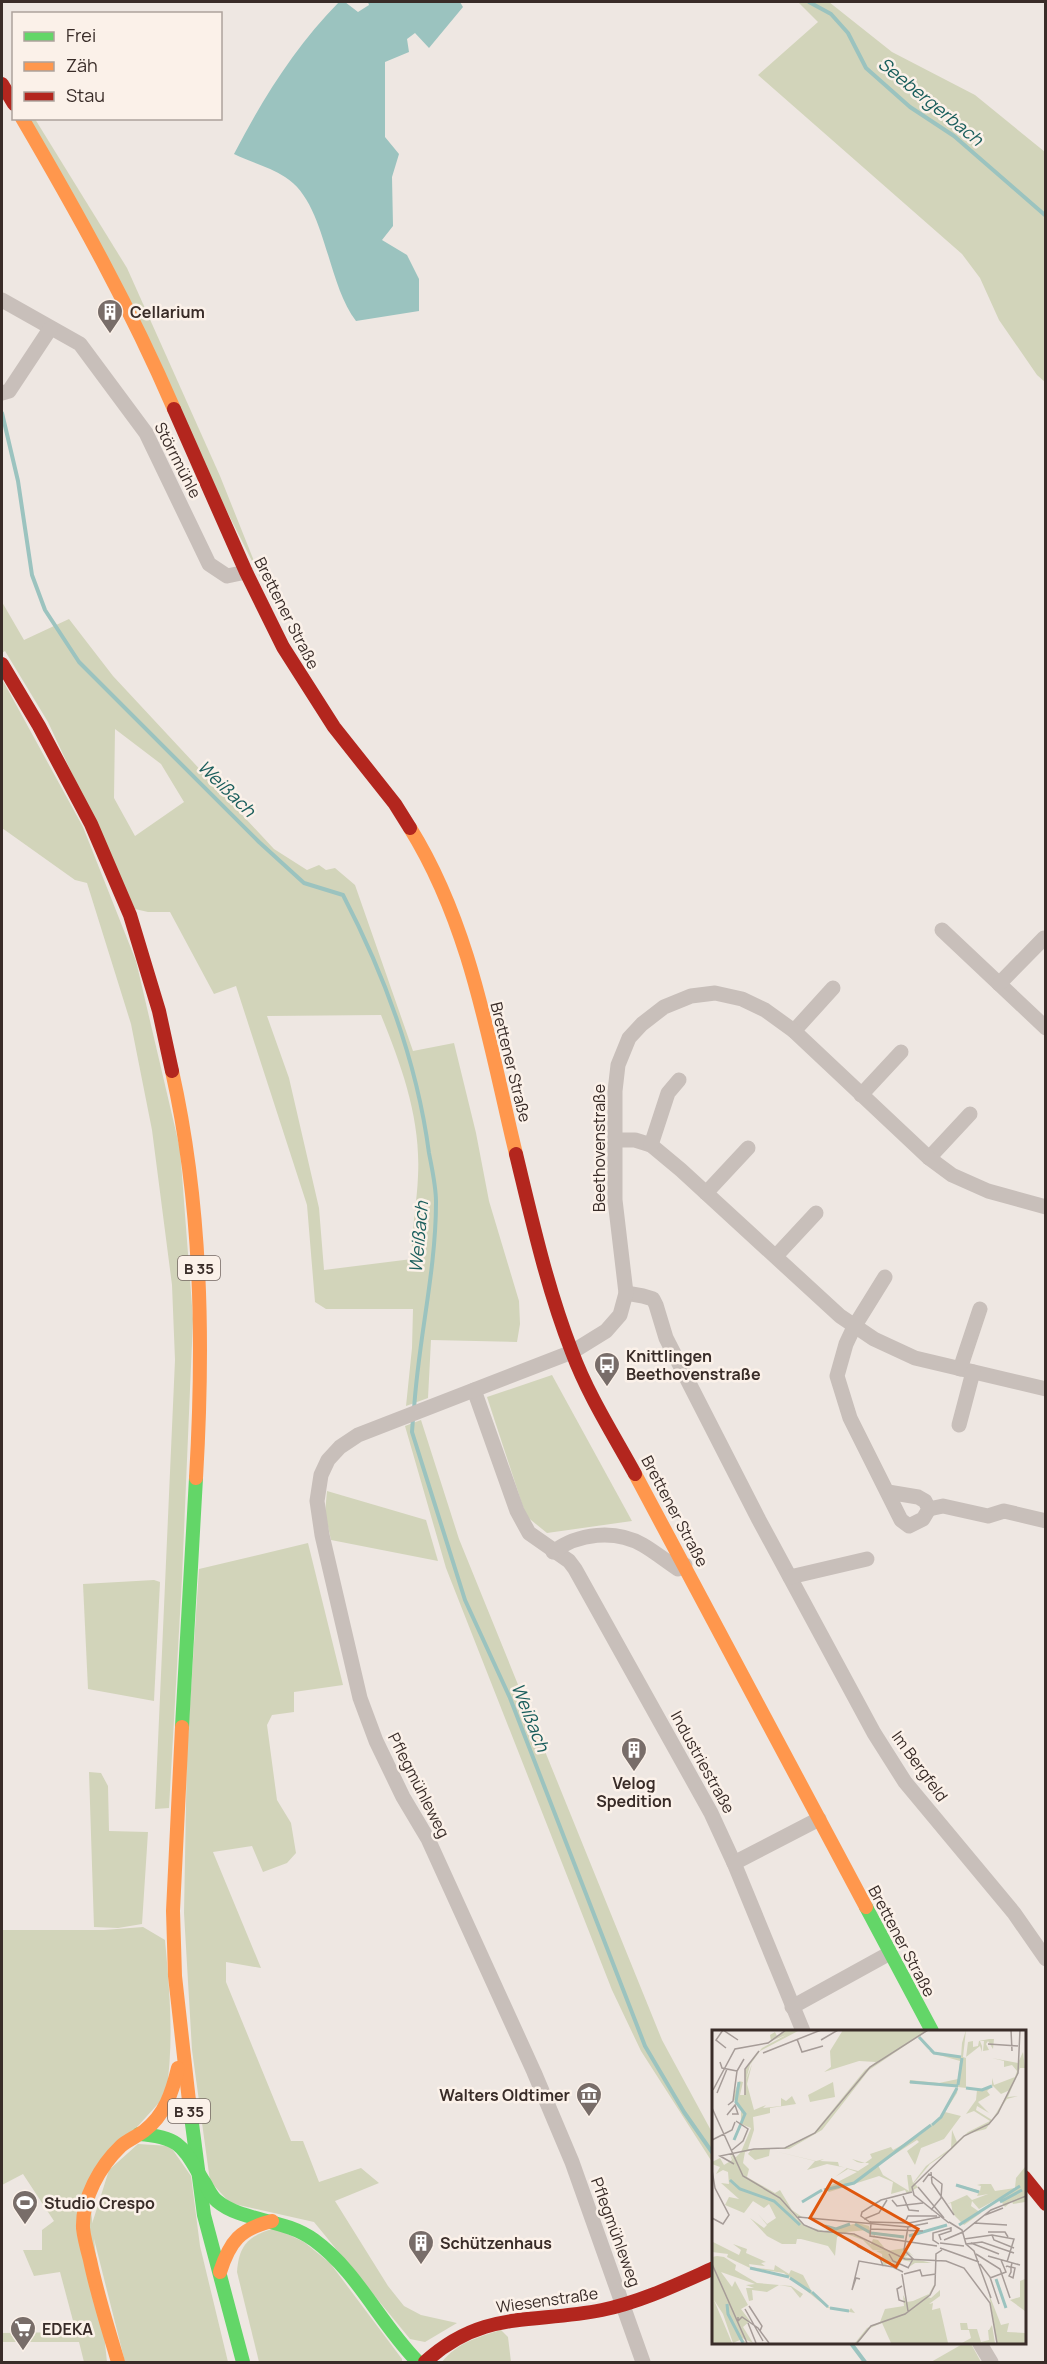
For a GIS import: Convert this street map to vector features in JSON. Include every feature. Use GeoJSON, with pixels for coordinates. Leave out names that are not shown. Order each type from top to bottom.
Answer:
{"type":"FeatureCollection","features":[{"type":"Feature","properties":{"kind":"main road"},"geometry":{"type":"LineString","coordinates":[[2,84],[12,101]]}},
{"type":"Feature","properties":{"kind":"main road","name":"Brettener Straße"},"geometry":{"type":"LineString","coordinates":[[23,120],[90,235],[138,328],[246,572],[283,646],[304,683],[334,727],[395,804],[425,852],[448,899],[468,956],[539,1250],[572,1352],[587,1386],[685,1565],[931,2030]]}},
{"type":"Feature","properties":{"kind":"main road","name":"B 35"},"geometry":{"type":"LineString","coordinates":[[2,664],[39,726],[91,824],[130,915],[159,1011],[181,1110],[191,1180],[201,1319],[199,1397],[176,1824],[173,1911],[175,1976],[182,2052],[204,2215],[243,2362]]}},
{"type":"Feature","properties":{"kind":"main road"},"geometry":{"type":"LineString","coordinates":[[118,2362],[94,2279],[83,2226],[93,2186],[102,2168],[126,2141],[139,2134],[163,2114],[171,2098],[182,2052]]}},
{"type":"Feature","properties":{"kind":"main road"},"geometry":{"type":"LineString","coordinates":[[139,2134],[158,2134],[170,2137],[179,2143],[187,2151],[215,2200],[238,2211],[282,2223],[315,2241],[334,2258],[418,2362]]}},
{"type":"Feature","properties":{"kind":"main road"},"geometry":{"type":"LineString","coordinates":[[1026,2179],[1046,2204]]}},
{"type":"Feature","properties":{"kind":"main road"},"geometry":{"type":"LineString","coordinates":[[220,2272],[233,2240],[253,2225],[272,2221]]}},
{"type":"Feature","properties":{"kind":"main road","name":"Wiesenstraße"},"geometry":{"type":"LineString","coordinates":[[425,2362],[449,2340],[490,2324],[601,2310],[712,2269]]}},
{"type":"Feature","properties":{"kind":"street","name":"Störrmühle"},"geometry":{"type":"LineString","coordinates":[[2,300],[80,344],[147,433],[209,564],[227,576],[246,572]]}},
{"type":"Feature","properties":{"kind":"street"},"geometry":{"type":"LineString","coordinates":[[2,393],[9,391],[50,329]]}},
{"type":"Feature","properties":{"kind":"street"},"geometry":{"type":"LineString","coordinates":[[942,930],[1046,1028]]}},
{"type":"Feature","properties":{"kind":"street"},"geometry":{"type":"LineString","coordinates":[[999,984],[1044,938]]}},
{"type":"Feature","properties":{"kind":"street"},"geometry":{"type":"LineString","coordinates":[[794,1032],[833,988]]}},
{"type":"Feature","properties":{"kind":"street","name":"Beethovenstraße"},"geometry":{"type":"LineString","coordinates":[[572,1352],[606,1331],[620,1315],[626,1293],[615,1200],[615,1091],[618,1065],[629,1038],[642,1024],[664,1007],[691,996],[715,993],[742,999],[765,1010],[794,1032],[929,1158],[952,1175],[988,1191],[1046,1207]]}},
{"type":"Feature","properties":{"kind":"street"},"geometry":{"type":"LineString","coordinates":[[861,1095],[902,1052]]}},
{"type":"Feature","properties":{"kind":"street"},"geometry":{"type":"LineString","coordinates":[[651,1145],[668,1093],[679,1080]]}},
{"type":"Feature","properties":{"kind":"street"},"geometry":{"type":"LineString","coordinates":[[929,1158],[970,1114]]}},
{"type":"Feature","properties":{"kind":"street"},"geometry":{"type":"LineString","coordinates":[[616,1140],[635,1140],[651,1145],[854,1327],[915,1358],[1045,1388]]}},
{"type":"Feature","properties":{"kind":"street"},"geometry":{"type":"LineString","coordinates":[[706,1193],[748,1148]]}},
{"type":"Feature","properties":{"kind":"street"},"geometry":{"type":"LineString","coordinates":[[776,1256],[816,1213]]}},
{"type":"Feature","properties":{"kind":"street"},"geometry":{"type":"LineString","coordinates":[[885,1277],[854,1327],[846,1344],[837,1376],[850,1418],[901,1520],[909,1526],[923,1519],[929,1509],[943,1506],[988,1516],[1004,1511],[1046,1521]]}},
{"type":"Feature","properties":{"kind":"street","name":"Im Bergfeld"},"geometry":{"type":"LineString","coordinates":[[626,1293],[653,1299],[657,1305],[666,1338],[790,1577],[868,1723],[905,1782],[1014,1913],[1046,1959]]}},
{"type":"Feature","properties":{"kind":"street"},"geometry":{"type":"LineString","coordinates":[[959,1425],[966,1371],[980,1309]]}},
{"type":"Feature","properties":{"kind":"street","name":"Pflegmühleweg"},"geometry":{"type":"LineString","coordinates":[[572,1352],[358,1435],[339,1447],[328,1460],[321,1475],[317,1501],[322,1535],[360,1698],[376,1741],[403,1797],[428,1839],[534,2072],[572,2162],[644,2362]]}},
{"type":"Feature","properties":{"kind":"street","name":"Industriestraße"},"geometry":{"type":"LineString","coordinates":[[474,1389],[518,1511],[529,1533],[553,1552],[569,1561],[575,1569],[711,1812],[803,2030]]}},
{"type":"Feature","properties":{"kind":"street"},"geometry":{"type":"LineString","coordinates":[[888,1492],[918,1497],[925,1501],[929,1509]]}},
{"type":"Feature","properties":{"kind":"street"},"geometry":{"type":"LineString","coordinates":[[553,1552],[566,1542],[590,1535],[619,1537],[641,1544],[678,1569],[685,1565]]}},
{"type":"Feature","properties":{"kind":"street"},"geometry":{"type":"LineString","coordinates":[[790,1577],[867,1559]]}},
{"type":"Feature","properties":{"kind":"street"},"geometry":{"type":"LineString","coordinates":[[734,1863],[819,1819]]}},
{"type":"Feature","properties":{"kind":"street"},"geometry":{"type":"LineString","coordinates":[[792,2007],[890,1953]]}},
{"type":"Feature","properties":{"kind":"street"},"geometry":{"type":"LineString","coordinates":[[981,2343],[991,2362]]}},
{"type":"Feature","properties":{"kind":"green space"},"geometry":{"type":"Polygon","coordinates":[[[798,2],[829,2],[892,52],[975,95],[1045,152],[1045,382],[1037,375],[999,320],[980,278],[962,254],[758,75],[818,22],[798,2]]]}},
{"type":"Feature","properties":{"kind":"green space"},"geometry":{"type":"Polygon","coordinates":[[[31,120],[36,120],[127,268],[220,476],[262,581],[31,120]]]}},
{"type":"Feature","properties":{"kind":"green space"},"geometry":{"type":"Polygon","coordinates":[[[2,602],[24,640],[69,619],[113,676],[274,849],[307,870],[319,865],[326,870],[335,868],[355,885],[413,1051],[454,1043],[476,1133],[489,1201],[519,1301],[520,1324],[517,1342],[431,1340],[428,1398],[406,1406],[412,1348],[413,1309],[326,1309],[315,1302],[307,1205],[236,986],[214,994],[170,912],[148,912],[135,909],[48,722],[5,651],[2,653],[2,602]],[[115,729],[114,798],[135,836],[184,802],[161,764],[115,729]],[[381,1015],[267,1016],[289,1078],[319,1208],[324,1270],[412,1259],[418,1176],[416,1134],[403,1074],[381,1015]]]}},
{"type":"Feature","properties":{"kind":"green space"},"geometry":{"type":"Polygon","coordinates":[[[2,679],[83,827],[136,961],[180,1149],[193,1319],[169,1808],[155,1809],[175,1360],[172,1285],[152,1130],[131,1024],[87,883],[75,880],[2,828],[2,679]]]}},
{"type":"Feature","properties":{"kind":"green space"},"geometry":{"type":"Polygon","coordinates":[[[552,1375],[632,1521],[547,1533],[526,1516],[487,1397],[552,1375]]]}},
{"type":"Feature","properties":{"kind":"green space"},"geometry":{"type":"Polygon","coordinates":[[[421,1420],[459,1539],[662,2040],[712,2132],[712,2162],[641,2051],[612,1990],[446,1568],[405,1426],[421,1420]]]}},
{"type":"Feature","properties":{"kind":"green space"},"geometry":{"type":"Polygon","coordinates":[[[327,1491],[426,1520],[438,1561],[331,1540],[325,1513],[327,1491]]]}},
{"type":"Feature","properties":{"kind":"green space"},"geometry":{"type":"Polygon","coordinates":[[[308,1543],[343,1685],[294,1692],[294,1712],[272,1715],[267,1725],[277,1800],[291,1823],[296,1853],[287,1863],[263,1872],[252,1846],[213,1852],[261,1968],[226,1962],[226,1982],[291,2141],[303,2141],[319,2182],[361,2168],[379,2183],[335,2201],[388,2286],[404,2306],[421,2315],[457,2323],[425,2342],[410,2339],[314,2222],[230,2203],[210,2181],[192,2050],[184,1913],[187,1750],[199,1569],[308,1543]]]}},
{"type":"Feature","properties":{"kind":"green space"},"geometry":{"type":"Polygon","coordinates":[[[154,1580],[160,1582],[154,1701],[88,1689],[83,1584],[154,1580]]]}},
{"type":"Feature","properties":{"kind":"green space"},"geometry":{"type":"Polygon","coordinates":[[[89,1772],[101,1773],[108,1786],[109,1831],[148,1832],[142,1924],[118,1928],[94,1927],[89,1772]]]}},
{"type":"Feature","properties":{"kind":"green space"},"geometry":{"type":"Polygon","coordinates":[[[143,1927],[165,1940],[171,2037],[166,2095],[88,2181],[107,2362],[84,2362],[79,2342],[2,2342],[2,2333],[76,2332],[60,2272],[34,2276],[23,2250],[42,2250],[42,2230],[54,2221],[23,2174],[2,2185],[2,1930],[104,1930],[143,1927]]]}},
{"type":"Feature","properties":{"kind":"green space"},"geometry":{"type":"Polygon","coordinates":[[[138,2144],[170,2146],[191,2176],[200,2246],[228,2362],[125,2362],[91,2227],[109,2170],[138,2144]]]}},
{"type":"Feature","properties":{"kind":"green space"},"geometry":{"type":"Polygon","coordinates":[[[275,2228],[304,2242],[330,2263],[402,2362],[259,2362],[237,2272],[238,2262],[243,2248],[252,2238],[275,2228]]]}},
{"type":"Feature","properties":{"kind":"green space"},"geometry":{"type":"Polygon","coordinates":[[[501,2330],[508,2337],[511,2362],[442,2362],[461,2345],[501,2330]]]}},
{"type":"Feature","properties":{"kind":"green space"},"geometry":{"type":"Polygon","coordinates":[[[964,2343],[971,2343],[981,2362],[931,2362],[964,2343]]]}},
{"type":"Feature","properties":{"kind":"water"},"geometry":{"type":"Polygon","coordinates":[[[339,2],[345,2],[358,12],[369,5],[368,2],[460,2],[463,7],[429,48],[415,33],[407,39],[409,52],[385,62],[385,137],[399,154],[392,177],[393,226],[382,240],[407,255],[419,279],[419,311],[356,321],[338,286],[318,223],[299,189],[279,173],[234,154],[256,113],[294,55],[339,2]]]}},
{"type":"Feature","properties":{"kind":"waterway","name":"Seebergerbach"},"geometry":{"type":"LineString","coordinates":[[809,2],[831,14],[848,33],[866,68],[910,107],[954,136],[1046,216]]}},
{"type":"Feature","properties":{"kind":"waterway","name":"Weißach"},"geometry":{"type":"LineString","coordinates":[[2,413],[18,481],[32,575],[45,610],[79,662],[259,842],[304,883],[343,895],[386,988],[408,1053],[424,1119],[436,1202],[433,1254],[414,1410]]}},
{"type":"Feature","properties":{"kind":"waterway","name":"Weißach"},"geometry":{"type":"LineString","coordinates":[[413,1418],[412,1432],[465,1600],[510,1698],[645,2046],[684,2112],[712,2152]]}},
{"type":"Feature","properties":{"kind":"waterway","name":"Weißach"},"geometry":{"type":"LineString","coordinates":[[851,2343],[865,2362]]}},
{"type":"Feature","properties":{"kind":"traffic: fast"},"geometry":{"type":"LineString","coordinates":[[182,1727],[196,1478]]}},
{"type":"Feature","properties":{"kind":"traffic: fast"},"geometry":{"type":"LineString","coordinates":[[866,1907],[931,2030]]}},
{"type":"Feature","properties":{"kind":"traffic: fast"},"geometry":{"type":"LineString","coordinates":[[189,2101],[204,2215],[243,2362]]}},
{"type":"Feature","properties":{"kind":"traffic: fast"},"geometry":{"type":"LineString","coordinates":[[139,2134],[164,2138],[180,2146],[213,2197],[227,2208],[302,2233],[330,2253],[418,2362]]}},
{"type":"Feature","properties":{"kind":"traffic: slow"},"geometry":{"type":"LineString","coordinates":[[23,120],[102,261],[140,334],[174,409]]}},
{"type":"Feature","properties":{"kind":"traffic: slow"},"geometry":{"type":"LineString","coordinates":[[410,828],[431,866],[463,945],[487,1028],[516,1154]]}},
{"type":"Feature","properties":{"kind":"traffic: slow"},"geometry":{"type":"LineString","coordinates":[[172,1071],[190,1172],[195,1223],[200,1325],[196,1478]]}},
{"type":"Feature","properties":{"kind":"traffic: slow"},"geometry":{"type":"LineString","coordinates":[[635,1474],[866,1907]]}},
{"type":"Feature","properties":{"kind":"traffic: slow"},"geometry":{"type":"LineString","coordinates":[[182,1727],[173,1911],[175,1976],[189,2101]]}},
{"type":"Feature","properties":{"kind":"traffic: slow"},"geometry":{"type":"LineString","coordinates":[[118,2362],[99,2298],[85,2240],[83,2217],[89,2194],[99,2173],[113,2154],[157,2118],[170,2095],[178,2068]]}},
{"type":"Feature","properties":{"kind":"traffic: slow"},"geometry":{"type":"LineString","coordinates":[[220,2272],[232,2244],[244,2232],[272,2221]]}},
{"type":"Feature","properties":{"kind":"traffic: jam"},"geometry":{"type":"LineString","coordinates":[[2,84],[12,101]]}},
{"type":"Feature","properties":{"kind":"traffic: jam"},"geometry":{"type":"LineString","coordinates":[[174,409],[246,572],[283,647],[334,727],[395,804],[410,828]]}},
{"type":"Feature","properties":{"kind":"traffic: jam"},"geometry":{"type":"LineString","coordinates":[[2,664],[39,726],[91,824],[130,915],[159,1011],[172,1071]]}},
{"type":"Feature","properties":{"kind":"traffic: jam"},"geometry":{"type":"LineString","coordinates":[[516,1154],[534,1229],[563,1328],[593,1399],[635,1474]]}},
{"type":"Feature","properties":{"kind":"traffic: jam"},"geometry":{"type":"LineString","coordinates":[[1026,2179],[1046,2204]]}},
{"type":"Feature","properties":{"kind":"traffic: jam"},"geometry":{"type":"LineString","coordinates":[[425,2362],[446,2345],[467,2333],[488,2326],[509,2321],[617,2307],[712,2269]]}},
{"type":"Feature","properties":{"kind":"place","name":"Cellarium"},"geometry":{"type":"Point","coordinates":[110,335]}},
{"type":"Feature","properties":{"kind":"place","name":"Knittlingen Beethovenstraße"},"geometry":{"type":"Point","coordinates":[607,1388]}},
{"type":"Feature","properties":{"kind":"place","name":"Velog Spedition"},"geometry":{"type":"Point","coordinates":[634,1773]}},
{"type":"Feature","properties":{"kind":"place","name":"Walters Oldtimer"},"geometry":{"type":"Point","coordinates":[589,2118]}},
{"type":"Feature","properties":{"kind":"place","name":"Studio Crespo"},"geometry":{"type":"Point","coordinates":[25,2226]}},
{"type":"Feature","properties":{"kind":"place","name":"Schützenhaus"},"geometry":{"type":"Point","coordinates":[421,2266]}},
{"type":"Feature","properties":{"kind":"place","name":"EDEKA"},"geometry":{"type":"Point","coordinates":[23,2352]}}]}
